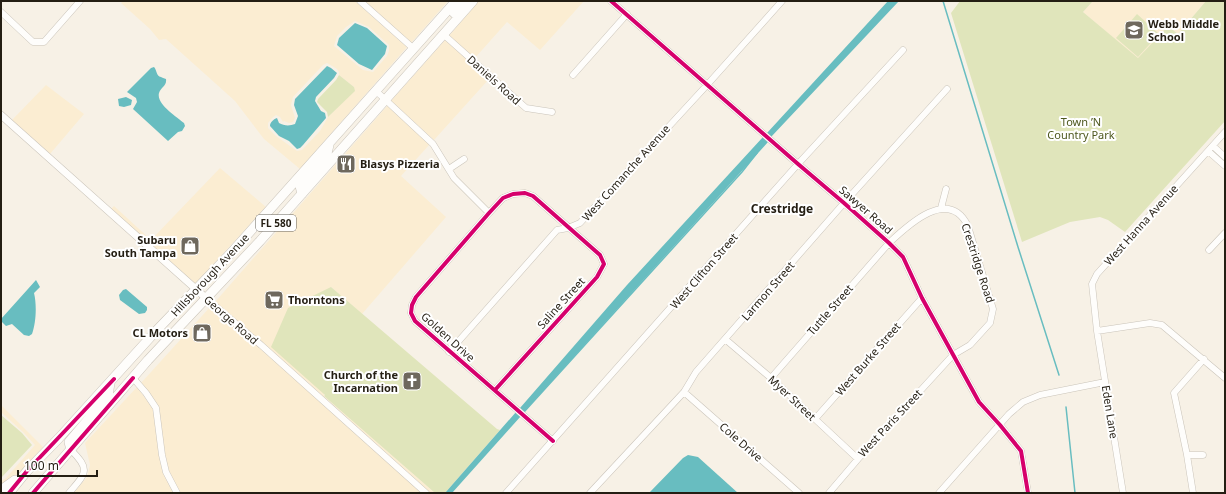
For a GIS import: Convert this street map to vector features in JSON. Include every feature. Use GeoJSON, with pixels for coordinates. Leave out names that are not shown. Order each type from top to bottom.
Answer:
{"type":"FeatureCollection","features":[{"type":"Feature","properties":{"kind":"main road","name":"Hillsborough Avenue"},"geometry":{"type":"LineString","coordinates":[[9,493],[27,471],[154,334],[197,290],[330,144],[456,1]]}},
{"type":"Feature","properties":{"kind":"main road","name":"Hillsborough Avenue"},"geometry":{"type":"LineString","coordinates":[[33,493],[148,360],[260,242],[430,50],[471,1]]}},
{"type":"Feature","properties":{"kind":"main road"},"geometry":{"type":"LineString","coordinates":[[430,50],[433,37],[471,1]]}},
{"type":"Feature","properties":{"kind":"main road"},"geometry":{"type":"LineString","coordinates":[[302,194],[300,186],[326,158],[330,144]]}},
{"type":"Feature","properties":{"kind":"main road"},"geometry":{"type":"LineString","coordinates":[[71,450],[69,442],[108,396],[110,383]]}},
{"type":"Feature","properties":{"kind":"main road"},"geometry":{"type":"LineString","coordinates":[[1,490],[27,471]]}},
{"type":"Feature","properties":{"kind":"street"},"geometry":{"type":"LineString","coordinates":[[1,12],[33,42],[44,42],[80,1]]}},
{"type":"Feature","properties":{"kind":"street"},"geometry":{"type":"LineString","coordinates":[[360,1],[414,49]]}},
{"type":"Feature","properties":{"kind":"street","name":"Sawyer Road"},"geometry":{"type":"LineString","coordinates":[[611,1],[844,203],[903,257],[922,298],[979,402],[1021,451],[1028,493]]}},
{"type":"Feature","properties":{"kind":"street","name":"West Comanche Avenue"},"geometry":{"type":"LineString","coordinates":[[449,352],[557,230],[568,228],[580,223],[782,1]]}},
{"type":"Feature","properties":{"kind":"street"},"geometry":{"type":"LineString","coordinates":[[573,75],[626,14]]}},
{"type":"Feature","properties":{"kind":"street","name":"Daniels Road"},"geometry":{"type":"LineString","coordinates":[[443,34],[526,108],[552,112]]}},
{"type":"Feature","properties":{"kind":"street","name":"West Clifton Street"},"geometry":{"type":"LineString","coordinates":[[506,493],[798,164],[903,50]]}},
{"type":"Feature","properties":{"kind":"street","name":"Larmon Street"},"geometry":{"type":"LineString","coordinates":[[590,493],[595,490],[684,392],[696,372],[844,203],[947,89]]}},
{"type":"Feature","properties":{"kind":"street"},"geometry":{"type":"LineString","coordinates":[[376,91],[434,144],[454,178],[489,213]]}},
{"type":"Feature","properties":{"kind":"street","name":"George Road"},"geometry":{"type":"LineString","coordinates":[[1,115],[426,493]]}},
{"type":"Feature","properties":{"kind":"street","name":"West Hanna Avenue"},"geometry":{"type":"LineString","coordinates":[[1097,331],[1092,284],[1097,274],[1225,132]]}},
{"type":"Feature","properties":{"kind":"street"},"geometry":{"type":"LineString","coordinates":[[1210,148],[1225,157]]}},
{"type":"Feature","properties":{"kind":"street"},"geometry":{"type":"LineString","coordinates":[[1210,148],[1225,166]]}},
{"type":"Feature","properties":{"kind":"street"},"geometry":{"type":"LineString","coordinates":[[449,169],[464,159]]}},
{"type":"Feature","properties":{"kind":"street"},"geometry":{"type":"LineString","coordinates":[[889,243],[912,223],[941,208],[946,189]]}},
{"type":"Feature","properties":{"kind":"street","name":"Golden Drive"},"geometry":{"type":"LineString","coordinates":[[553,441],[414,321],[411,313],[412,305],[416,297],[489,213],[504,198],[513,194],[525,193],[533,196],[568,228]]}},
{"type":"Feature","properties":{"kind":"street","name":"Crestridge Road"},"geometry":{"type":"LineString","coordinates":[[941,208],[950,208],[959,213],[965,219],[993,309],[990,323],[970,345],[953,355]]}},
{"type":"Feature","properties":{"kind":"street","name":"Saline Street"},"geometry":{"type":"LineString","coordinates":[[495,390],[598,277],[604,264],[600,255],[568,228]]}},
{"type":"Feature","properties":{"kind":"street"},"geometry":{"type":"LineString","coordinates":[[1209,250],[1225,232]]}},
{"type":"Feature","properties":{"kind":"street","name":"Tuttle Street"},"geometry":{"type":"LineString","coordinates":[[771,378],[889,243]]}},
{"type":"Feature","properties":{"kind":"street","name":"West Burke Street"},"geometry":{"type":"LineString","coordinates":[[815,419],[922,298]]}},
{"type":"Feature","properties":{"kind":"street"},"geometry":{"type":"LineString","coordinates":[[1097,331],[1150,323],[1162,325],[1225,378]]}},
{"type":"Feature","properties":{"kind":"street","name":"Eden Lane"},"geometry":{"type":"LineString","coordinates":[[1097,331],[1123,493]]}},
{"type":"Feature","properties":{"kind":"street","name":"Myer Street"},"geometry":{"type":"LineString","coordinates":[[725,340],[771,378],[858,459]]}},
{"type":"Feature","properties":{"kind":"street","name":"West Paris Street"},"geometry":{"type":"LineString","coordinates":[[829,493],[953,355]]}},
{"type":"Feature","properties":{"kind":"street"},"geometry":{"type":"LineString","coordinates":[[1193,493],[1174,393],[1204,359]]}},
{"type":"Feature","properties":{"kind":"street"},"geometry":{"type":"LineString","coordinates":[[133,378],[156,408],[162,455],[166,472],[177,493]]}},
{"type":"Feature","properties":{"kind":"street"},"geometry":{"type":"LineString","coordinates":[[939,493],[1009,414],[1023,402],[1040,395],[1105,382]]}},
{"type":"Feature","properties":{"kind":"street","name":"Cole Drive"},"geometry":{"type":"LineString","coordinates":[[684,392],[799,493]]}},
{"type":"Feature","properties":{"kind":"street"},"geometry":{"type":"LineString","coordinates":[[69,493],[84,473],[84,468],[80,460],[71,450]]}},
{"type":"Feature","properties":{"kind":"street"},"geometry":{"type":"LineString","coordinates":[[1187,455],[1203,455]]}},
{"type":"Feature","properties":{"kind":"shaded area"},"geometry":{"type":"Polygon","coordinates":[[[123,1],[355,1],[407,47],[300,169],[264,139],[235,101],[166,39],[159,40],[150,29],[121,3],[123,1]],[[355,21],[337,36],[334,46],[363,70],[373,72],[387,56],[389,45],[369,27],[355,21]],[[327,63],[323,65],[293,97],[291,105],[295,118],[293,122],[283,122],[280,117],[276,115],[268,123],[268,128],[276,136],[297,151],[302,150],[320,131],[328,117],[354,91],[354,87],[339,75],[337,69],[327,63]]]}},
{"type":"Feature","properties":{"kind":"shaded area"},"geometry":{"type":"Polygon","coordinates":[[[364,1],[448,1],[411,43],[364,1]]]}},
{"type":"Feature","properties":{"kind":"shaded area"},"geometry":{"type":"Polygon","coordinates":[[[479,1],[584,1],[540,50],[507,22],[474,59],[449,36],[479,1]]]}},
{"type":"Feature","properties":{"kind":"shaded area","name":"Webb Middle School"},"geometry":{"type":"Polygon","coordinates":[[[1093,1],[1206,1],[1178,34],[1168,26],[1138,59],[1083,12],[1093,1]]]}},
{"type":"Feature","properties":{"kind":"shaded area"},"geometry":{"type":"Polygon","coordinates":[[[445,40],[489,79],[434,140],[391,101],[445,40]]]}},
{"type":"Feature","properties":{"kind":"shaded area"},"geometry":{"type":"Polygon","coordinates":[[[46,85],[84,114],[50,154],[12,120],[46,85]]]}},
{"type":"Feature","properties":{"kind":"shaded area"},"geometry":{"type":"Polygon","coordinates":[[[388,105],[430,144],[401,176],[446,217],[362,314],[331,287],[324,396],[435,493],[430,493],[263,343],[215,302],[388,105]]]}},
{"type":"Feature","properties":{"kind":"shaded area"},"geometry":{"type":"Polygon","coordinates":[[[220,168],[266,207],[195,284],[111,209],[114,206],[151,240],[220,168]]]}},
{"type":"Feature","properties":{"kind":"shaded area"},"geometry":{"type":"Polygon","coordinates":[[[211,306],[422,493],[180,493],[176,488],[169,471],[165,455],[160,418],[141,383],[211,306]]]}},
{"type":"Feature","properties":{"kind":"shaded area"},"geometry":{"type":"Polygon","coordinates":[[[137,387],[153,409],[163,473],[173,493],[74,493],[87,477],[90,465],[85,443],[137,387]]]}},
{"type":"Feature","properties":{"kind":"shaded area"},"geometry":{"type":"Polygon","coordinates":[[[1,405],[43,447],[18,474],[1,486],[1,481],[6,478],[35,445],[1,412],[1,405]]]}},
{"type":"Feature","properties":{"kind":"green space","name":"Town ’N Country Park"},"geometry":{"type":"Polygon","coordinates":[[[960,1],[1093,1],[1083,12],[1138,58],[1168,26],[1178,34],[1206,1],[1225,1],[1225,121],[1125,232],[1108,220],[1100,217],[1070,222],[1022,242],[951,13],[960,1]]]}},
{"type":"Feature","properties":{"kind":"green space"},"geometry":{"type":"Polygon","coordinates":[[[1137,14],[1159,34],[1138,57],[1116,38],[1137,14]]]}},
{"type":"Feature","properties":{"kind":"green space"},"geometry":{"type":"Polygon","coordinates":[[[339,75],[354,87],[355,91],[328,117],[327,112],[317,102],[339,75]]]}},
{"type":"Feature","properties":{"kind":"green space"},"geometry":{"type":"Polygon","coordinates":[[[331,287],[500,430],[445,493],[435,493],[324,396],[325,395],[271,347],[288,308],[331,287]]]}},
{"type":"Feature","properties":{"kind":"green space"},"geometry":{"type":"Polygon","coordinates":[[[1,415],[22,433],[32,445],[1,478],[1,415]]]}},
{"type":"Feature","properties":{"kind":"water"},"geometry":{"type":"Polygon","coordinates":[[[888,1],[899,1],[771,137],[767,133],[888,1]]]}},
{"type":"Feature","properties":{"kind":"water"},"geometry":{"type":"Polygon","coordinates":[[[355,23],[367,28],[387,46],[385,54],[372,70],[359,64],[337,45],[339,38],[355,23]]]}},
{"type":"Feature","properties":{"kind":"water"},"geometry":{"type":"Polygon","coordinates":[[[327,66],[337,73],[316,97],[315,101],[321,111],[325,113],[326,118],[303,145],[297,149],[289,141],[279,136],[270,125],[272,121],[277,118],[279,123],[283,125],[295,124],[298,116],[294,105],[295,99],[327,66]]]}},
{"type":"Feature","properties":{"kind":"water"},"geometry":{"type":"Polygon","coordinates":[[[154,67],[158,75],[166,79],[166,83],[159,93],[161,101],[168,110],[184,123],[185,126],[182,131],[178,132],[168,141],[133,109],[137,102],[136,98],[127,92],[151,68],[154,67]]]}},
{"type":"Feature","properties":{"kind":"water"},"geometry":{"type":"Polygon","coordinates":[[[126,97],[132,100],[131,105],[124,107],[119,106],[118,99],[126,97]]]}},
{"type":"Feature","properties":{"kind":"water"},"geometry":{"type":"Polygon","coordinates":[[[763,137],[768,142],[524,412],[520,408],[627,285],[763,137]]]}},
{"type":"Feature","properties":{"kind":"water"},"geometry":{"type":"Polygon","coordinates":[[[36,280],[40,287],[34,293],[36,303],[35,319],[32,334],[29,336],[24,335],[12,324],[6,326],[1,319],[36,280]]]}},
{"type":"Feature","properties":{"kind":"water"},"geometry":{"type":"Polygon","coordinates":[[[126,289],[147,307],[145,313],[139,314],[120,300],[119,295],[126,289]]]}},
{"type":"Feature","properties":{"kind":"water"},"geometry":{"type":"Polygon","coordinates":[[[516,412],[521,416],[452,493],[445,493],[516,412]]]}},
{"type":"Feature","properties":{"kind":"water"},"geometry":{"type":"Polygon","coordinates":[[[688,455],[698,457],[738,493],[649,493],[683,458],[688,455]]]}},
{"type":"Feature","properties":{"kind":"waterway"},"geometry":{"type":"LineString","coordinates":[[943,1],[1018,247],[1059,375]]}},
{"type":"Feature","properties":{"kind":"waterway"},"geometry":{"type":"LineString","coordinates":[[524,412],[742,172],[757,153]]}},
{"type":"Feature","properties":{"kind":"waterway"},"geometry":{"type":"LineString","coordinates":[[1066,407],[1075,493]]}},
{"type":"Feature","properties":{"kind":"cycle path"},"geometry":{"type":"LineString","coordinates":[[611,1],[844,203],[903,257],[922,298],[979,402],[1021,451],[1028,493]]}},
{"type":"Feature","properties":{"kind":"cycle path"},"geometry":{"type":"LineString","coordinates":[[495,390],[597,277],[604,264],[600,255],[533,196],[525,193],[513,194],[503,198],[416,297],[412,305],[411,313],[415,321],[553,441]]}},
{"type":"Feature","properties":{"kind":"cycle path"},"geometry":{"type":"LineString","coordinates":[[33,493],[133,378]]}},
{"type":"Feature","properties":{"kind":"cycle path"},"geometry":{"type":"LineString","coordinates":[[9,493],[27,471],[114,379]]}},
{"type":"Feature","properties":{"kind":"place","name":"Webb Middle School"},"geometry":{"type":"Point","coordinates":[1134,30]}},
{"type":"Feature","properties":{"kind":"place","name":"Blasys Pizzeria"},"geometry":{"type":"Point","coordinates":[346,164]}},
{"type":"Feature","properties":{"kind":"place","name":"Subaru South Tampa"},"geometry":{"type":"Point","coordinates":[190,246]}},
{"type":"Feature","properties":{"kind":"place","name":"Thorntons"},"geometry":{"type":"Point","coordinates":[274,300]}},
{"type":"Feature","properties":{"kind":"place","name":"CL Motors"},"geometry":{"type":"Point","coordinates":[202,333]}},
{"type":"Feature","properties":{"kind":"place","name":"Church of the Incarnation"},"geometry":{"type":"Point","coordinates":[412,381]}},
{"type":"Feature","properties":{"kind":"district","name":"Crestridge"},"geometry":{"type":"Point","coordinates":[782,209]}}]}
